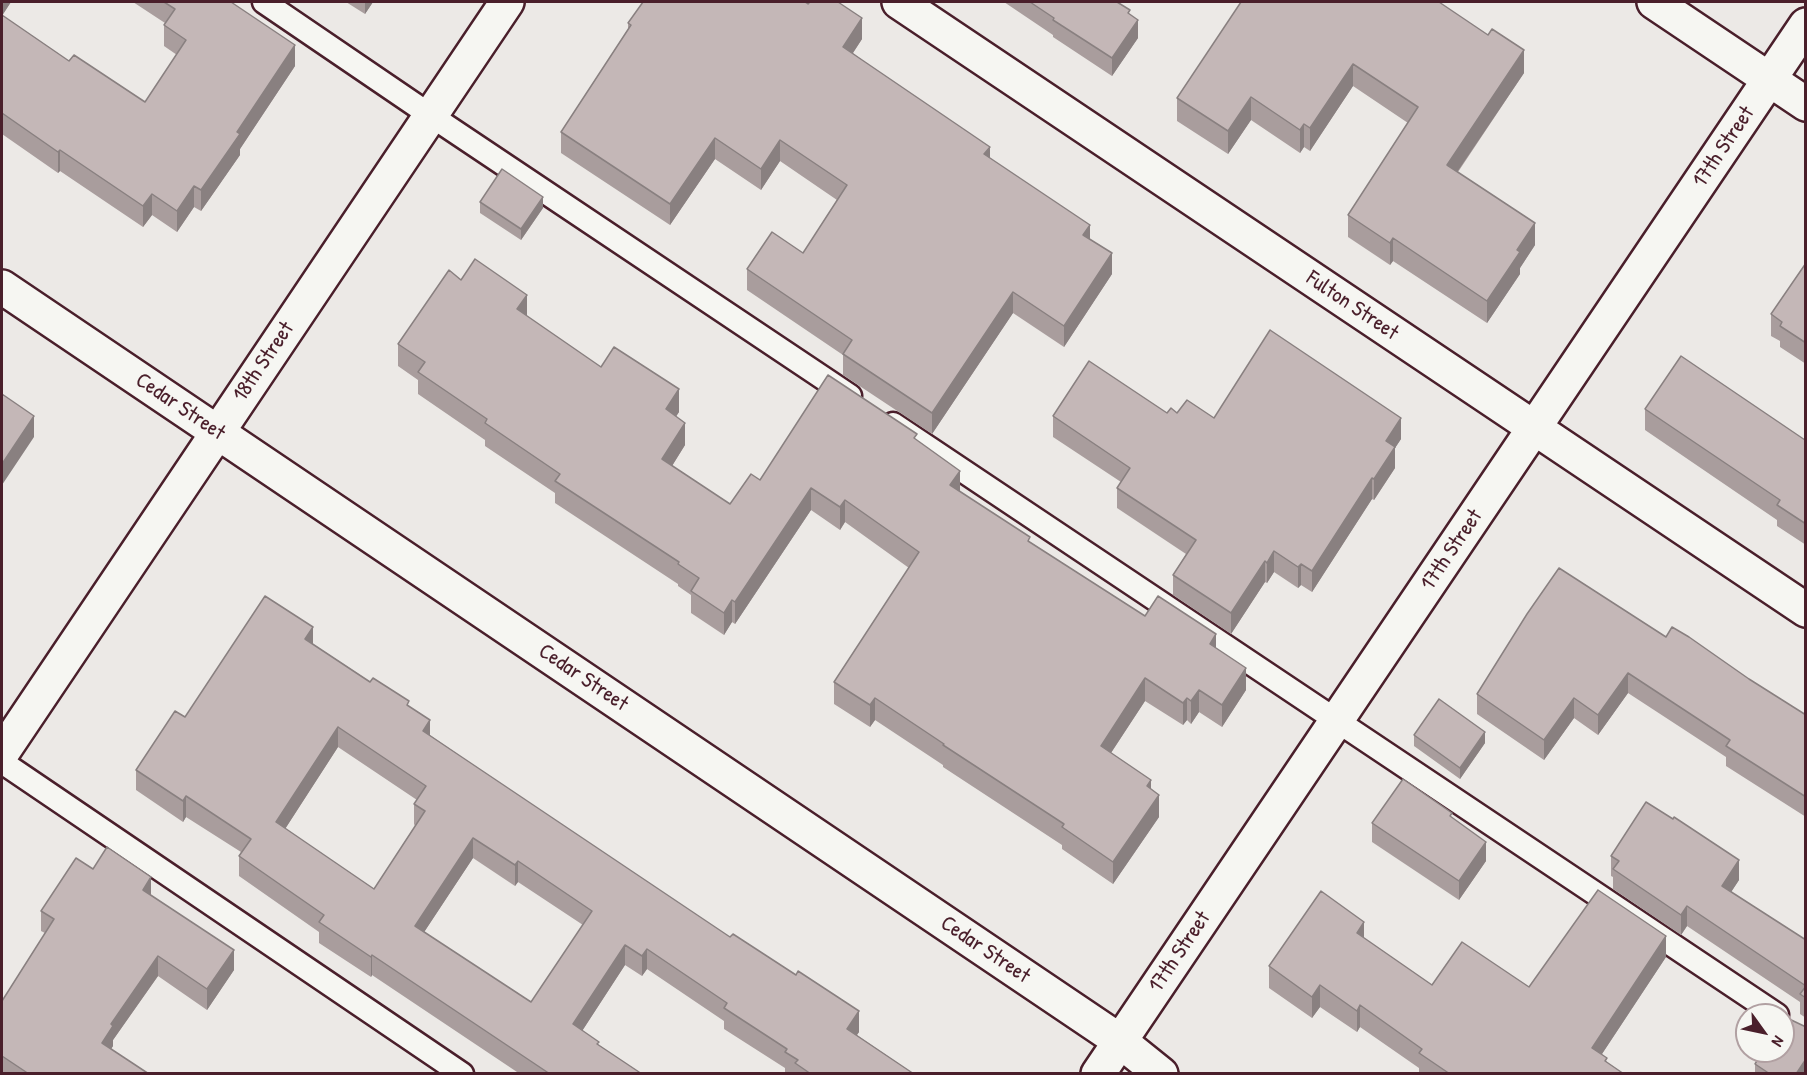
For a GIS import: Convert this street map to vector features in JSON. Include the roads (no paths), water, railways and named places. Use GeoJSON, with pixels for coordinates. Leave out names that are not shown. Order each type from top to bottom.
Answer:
{"type":"FeatureCollection","features":[{"type":"Feature","properties":{"kind":"street","name":"18th Street"},"geometry":{"type":"LineString","coordinates":[[2,753],[507,2]]}},
{"type":"Feature","properties":{"kind":"street","name":"Fulton Street"},"geometry":{"type":"LineString","coordinates":[[900,2],[1806,610]]}},
{"type":"Feature","properties":{"kind":"street"},"geometry":{"type":"LineString","coordinates":[[1654,2],[1806,104]]}},
{"type":"Feature","properties":{"kind":"street","name":"17th Street"},"geometry":{"type":"LineString","coordinates":[[1098,1074],[1806,25]]}},
{"type":"Feature","properties":{"kind":"street","name":"Cedar Street"},"geometry":{"type":"LineString","coordinates":[[2,287],[1120,1041],[1161,1074]]}},
{"type":"Feature","properties":{"kind":"lane"},"geometry":{"type":"LineString","coordinates":[[264,2],[1759,1003]]}},
{"type":"Feature","properties":{"kind":"lane"},"geometry":{"type":"LineString","coordinates":[[2,762],[462,1074]]}}]}
